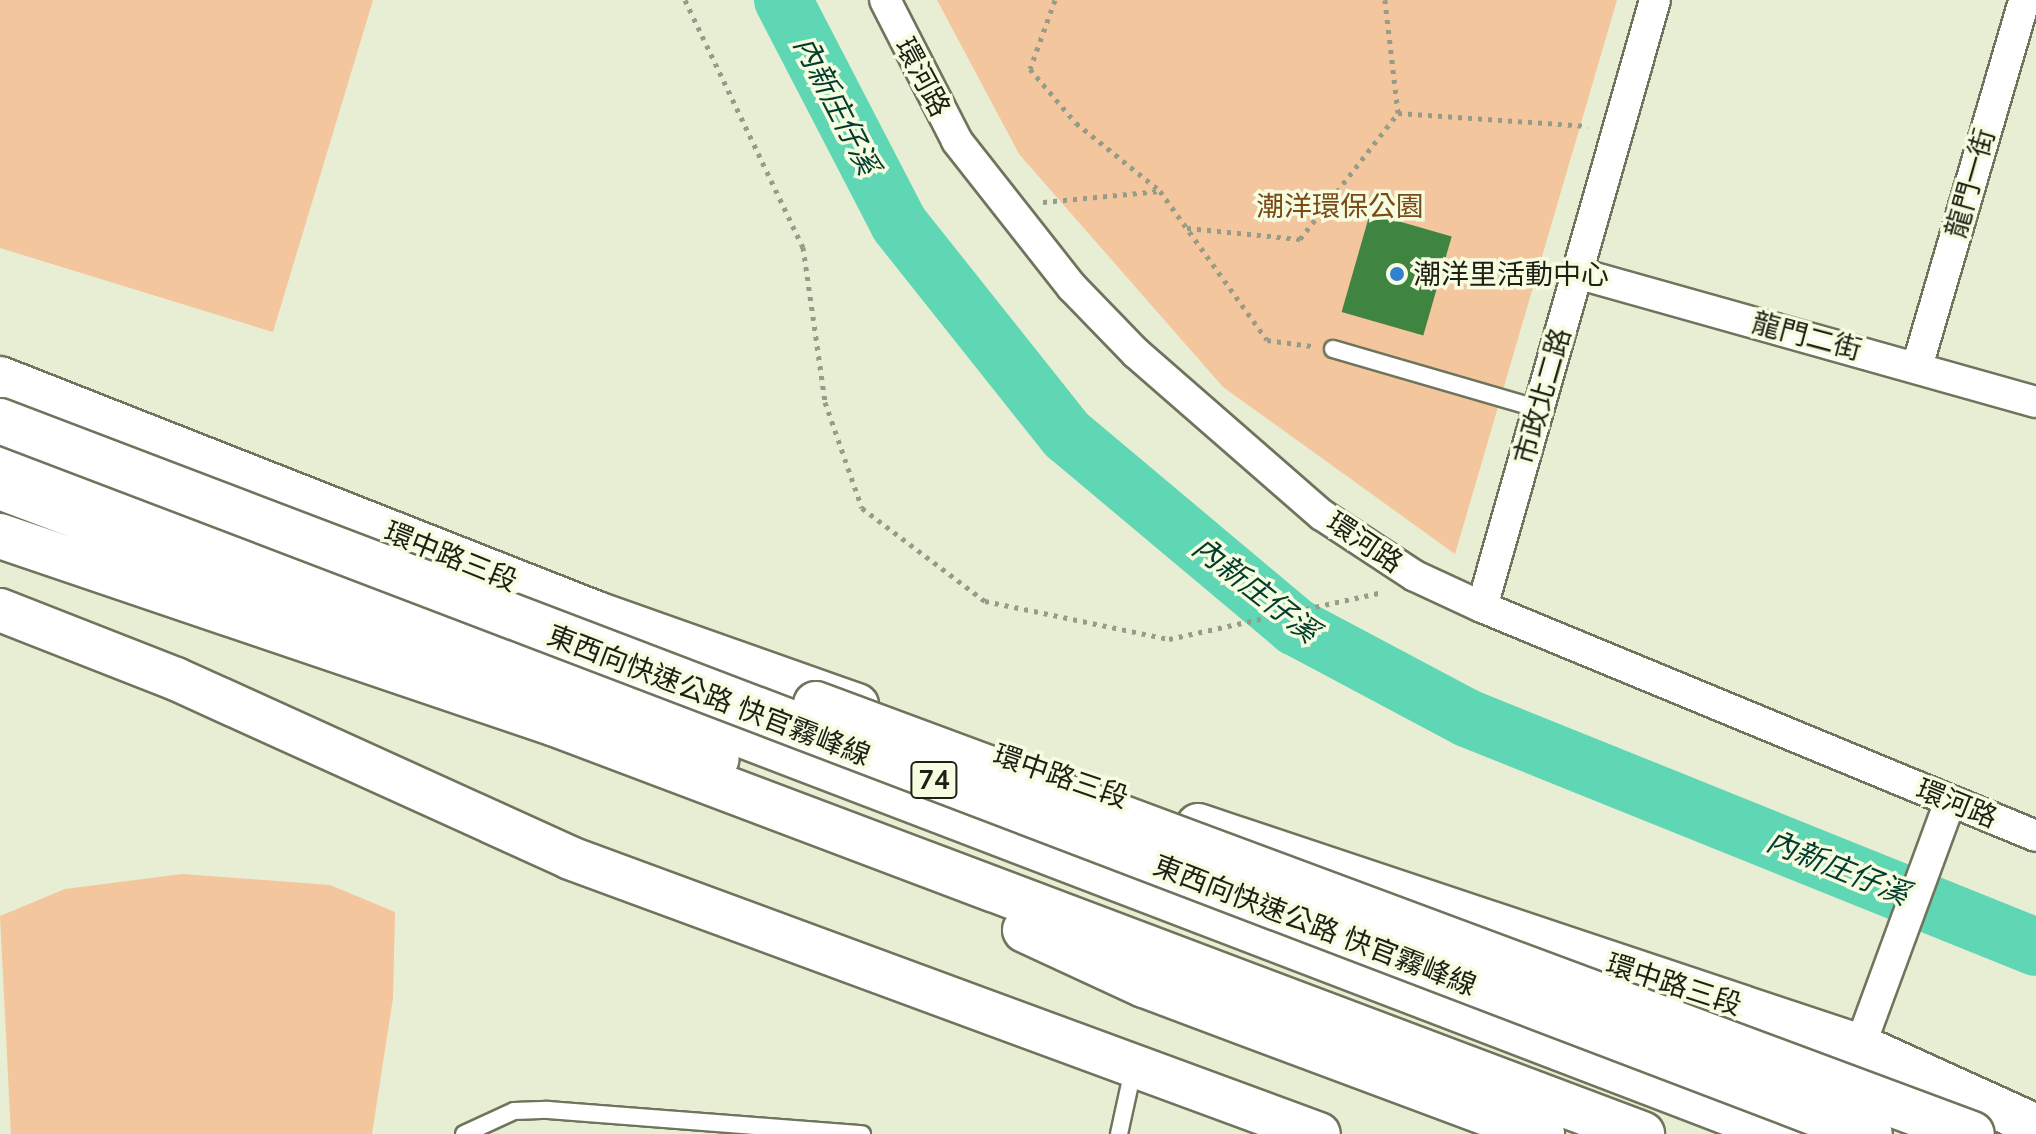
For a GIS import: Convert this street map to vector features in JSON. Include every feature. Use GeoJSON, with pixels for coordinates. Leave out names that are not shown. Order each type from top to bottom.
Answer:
{"type":"FeatureCollection","features":[{"type":"Feature","properties":{"kind":"highway","name":"東西向快速公路 快官霧峰線"},"geometry":{"type":"LineString","coordinates":[[0,421],[606,657],[1870,1134]]}},
{"type":"Feature","properties":{"kind":"highway"},"geometry":{"type":"LineString","coordinates":[[0,536],[555,724],[1642,1134]]}},
{"type":"Feature","properties":{"kind":"highway"},"geometry":{"type":"LineString","coordinates":[[606,657],[662,655],[807,701],[1972,1134]]}},
{"type":"Feature","properties":{"kind":"highway"},"geometry":{"type":"LineString","coordinates":[[555,724],[703,802],[1009,922],[1144,985],[1542,1134]]}},
{"type":"Feature","properties":{"kind":"street","name":"環河路"},"geometry":{"type":"LineString","coordinates":[[885,0],[957,141],[1006,206],[1136,353],[1322,515],[1415,576],[1482,607],[2036,836]]}},
{"type":"Feature","properties":{"kind":"street","name":"市政北二路"},"geometry":{"type":"LineString","coordinates":[[1482,607],[1655,0]]}},
{"type":"Feature","properties":{"kind":"street","name":"龍門一街"},"geometry":{"type":"LineString","coordinates":[[1917,367],[2024,0]]}},
{"type":"Feature","properties":{"kind":"street","name":"龍門二街"},"geometry":{"type":"LineString","coordinates":[[1577,273],[2036,402]]}},
{"type":"Feature","properties":{"kind":"street","name":"環中路三段"},"geometry":{"type":"LineString","coordinates":[[0,378],[597,613],[1360,878],[1860,1046],[2036,1126]]}},
{"type":"Feature","properties":{"kind":"street"},"geometry":{"type":"LineString","coordinates":[[0,452],[1781,1134]]}},
{"type":"Feature","properties":{"kind":"street"},"geometry":{"type":"LineString","coordinates":[[0,488],[1716,1134]]}},
{"type":"Feature","properties":{"kind":"street"},"geometry":{"type":"LineString","coordinates":[[0,610],[176,679],[570,858],[1133,1070],[1319,1134]]}},
{"type":"Feature","properties":{"kind":"street"},"geometry":{"type":"LineString","coordinates":[[1860,1046],[1950,801]]}},
{"type":"Feature","properties":{"kind":"street"},"geometry":{"type":"LineString","coordinates":[[1326,961],[1360,878]]}},
{"type":"Feature","properties":{"kind":"lane"},"geometry":{"type":"LineString","coordinates":[[1333,349],[1539,409]]}},
{"type":"Feature","properties":{"kind":"lane"},"geometry":{"type":"LineString","coordinates":[[1119,1134],[1133,1070]]}},
{"type":"Feature","properties":{"kind":"lane"},"geometry":{"type":"LineString","coordinates":[[464,1134],[514,1111],[548,1110],[862,1134]]}},
{"type":"Feature","properties":{"kind":"path"},"geometry":{"type":"LineString","coordinates":[[685,0],[803,247],[825,402],[862,508],[985,601],[1169,639],[1382,592]]}},
{"type":"Feature","properties":{"kind":"path"},"geometry":{"type":"LineString","coordinates":[[1055,0],[1030,69],[1076,123],[1160,191],[1267,340],[1333,349]]}},
{"type":"Feature","properties":{"kind":"path"},"geometry":{"type":"LineString","coordinates":[[1187,228],[1300,239],[1398,113],[1385,0]]}},
{"type":"Feature","properties":{"kind":"path"},"geometry":{"type":"LineString","coordinates":[[1398,113],[1619,128]]}},
{"type":"Feature","properties":{"kind":"path"},"geometry":{"type":"LineString","coordinates":[[1006,206],[1160,191]]}},
{"type":"Feature","properties":{"kind":"green space"},"geometry":{"type":"Polygon","coordinates":[[[0,0],[373,0],[273,332],[0,248],[0,0]]]}},
{"type":"Feature","properties":{"kind":"green space","name":"潮洋環保公園"},"geometry":{"type":"Polygon","coordinates":[[[937,0],[1617,0],[1455,554],[1223,387],[1019,154],[937,0]]]}},
{"type":"Feature","properties":{"kind":"green space"},"geometry":{"type":"Polygon","coordinates":[[[182,874],[330,885],[395,912],[393,998],[372,1134],[11,1134],[0,916],[65,889],[182,874]]]}},
{"type":"Feature","properties":{"kind":"building","name":"潮洋里活動中心"},"geometry":{"type":"Polygon","coordinates":[[[1370,213],[1452,236],[1423,335],[1342,312],[1370,213]]]}},
{"type":"Feature","properties":{"kind":"waterway","name":"內新庄仔溪"},"geometry":{"type":"LineString","coordinates":[[783,0],[899,224],[1067,435],[1296,627],[1467,718],[2036,947]]}},
{"type":"Feature","properties":{"kind":"place","name":"潮洋里活動中心"},"geometry":{"type":"Point","coordinates":[1397,274]}}]}
